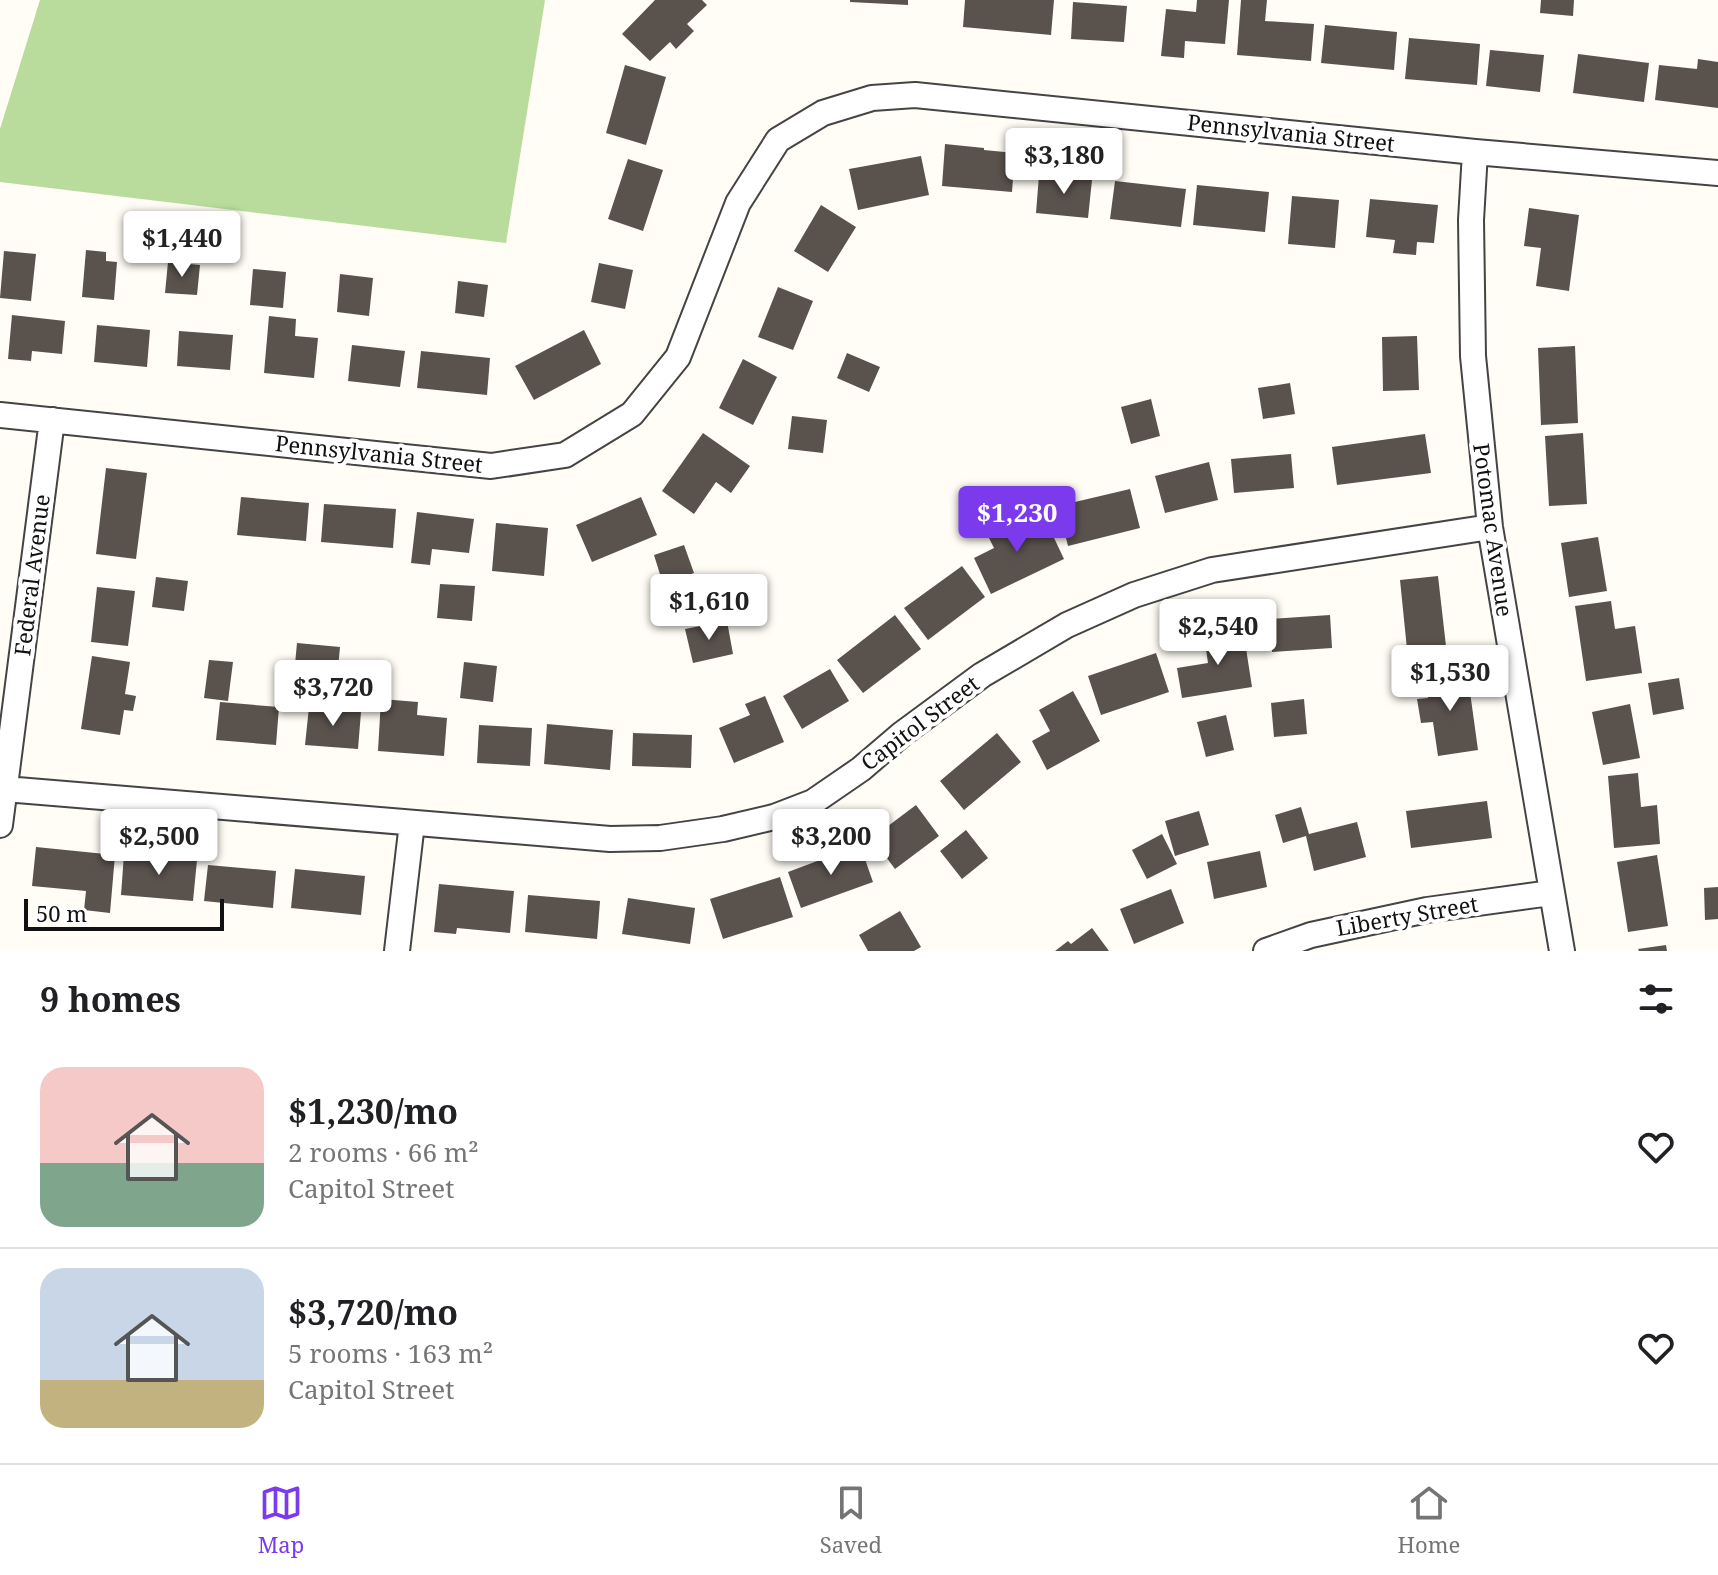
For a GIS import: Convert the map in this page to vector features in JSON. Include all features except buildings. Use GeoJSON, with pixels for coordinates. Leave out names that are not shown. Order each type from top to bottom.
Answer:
{"type":"FeatureCollection","features":[{"type":"Feature","properties":{"kind":"street","name":"Pennsylvania Street"},"geometry":{"type":"LineString","coordinates":[[0,415],[491,466],[565,455],[632,414],[678,357],[738,203],[778,140],[823,113],[872,98],[915,95],[1475,152],[1718,173]]}},
{"type":"Feature","properties":{"kind":"street","name":"Potomac Avenue"},"geometry":{"type":"LineString","coordinates":[[1475,152],[1471,220],[1473,356],[1490,527],[1562,951]]}},
{"type":"Feature","properties":{"kind":"street","name":"Federal Avenue"},"geometry":{"type":"LineString","coordinates":[[0,825],[52,420]]}},
{"type":"Feature","properties":{"kind":"street","name":"Capitol Street"},"geometry":{"type":"LineString","coordinates":[[5,789],[610,839],[660,838],[723,829],[774,817],[813,802],[861,769],[902,734],[982,675],[1067,625],[1134,595],[1212,570],[1490,527]]}},
{"type":"Feature","properties":{"kind":"street"},"geometry":{"type":"LineString","coordinates":[[397,951],[412,823]]}},
{"type":"Feature","properties":{"kind":"street","name":"Liberty Street"},"geometry":{"type":"LineString","coordinates":[[1266,951],[1311,935],[1427,910],[1551,893]]}},
{"type":"Feature","properties":{"kind":"green space"},"geometry":{"type":"Polygon","coordinates":[[[40,0],[545,0],[506,243],[0,182],[0,129],[40,0]]]}}]}
